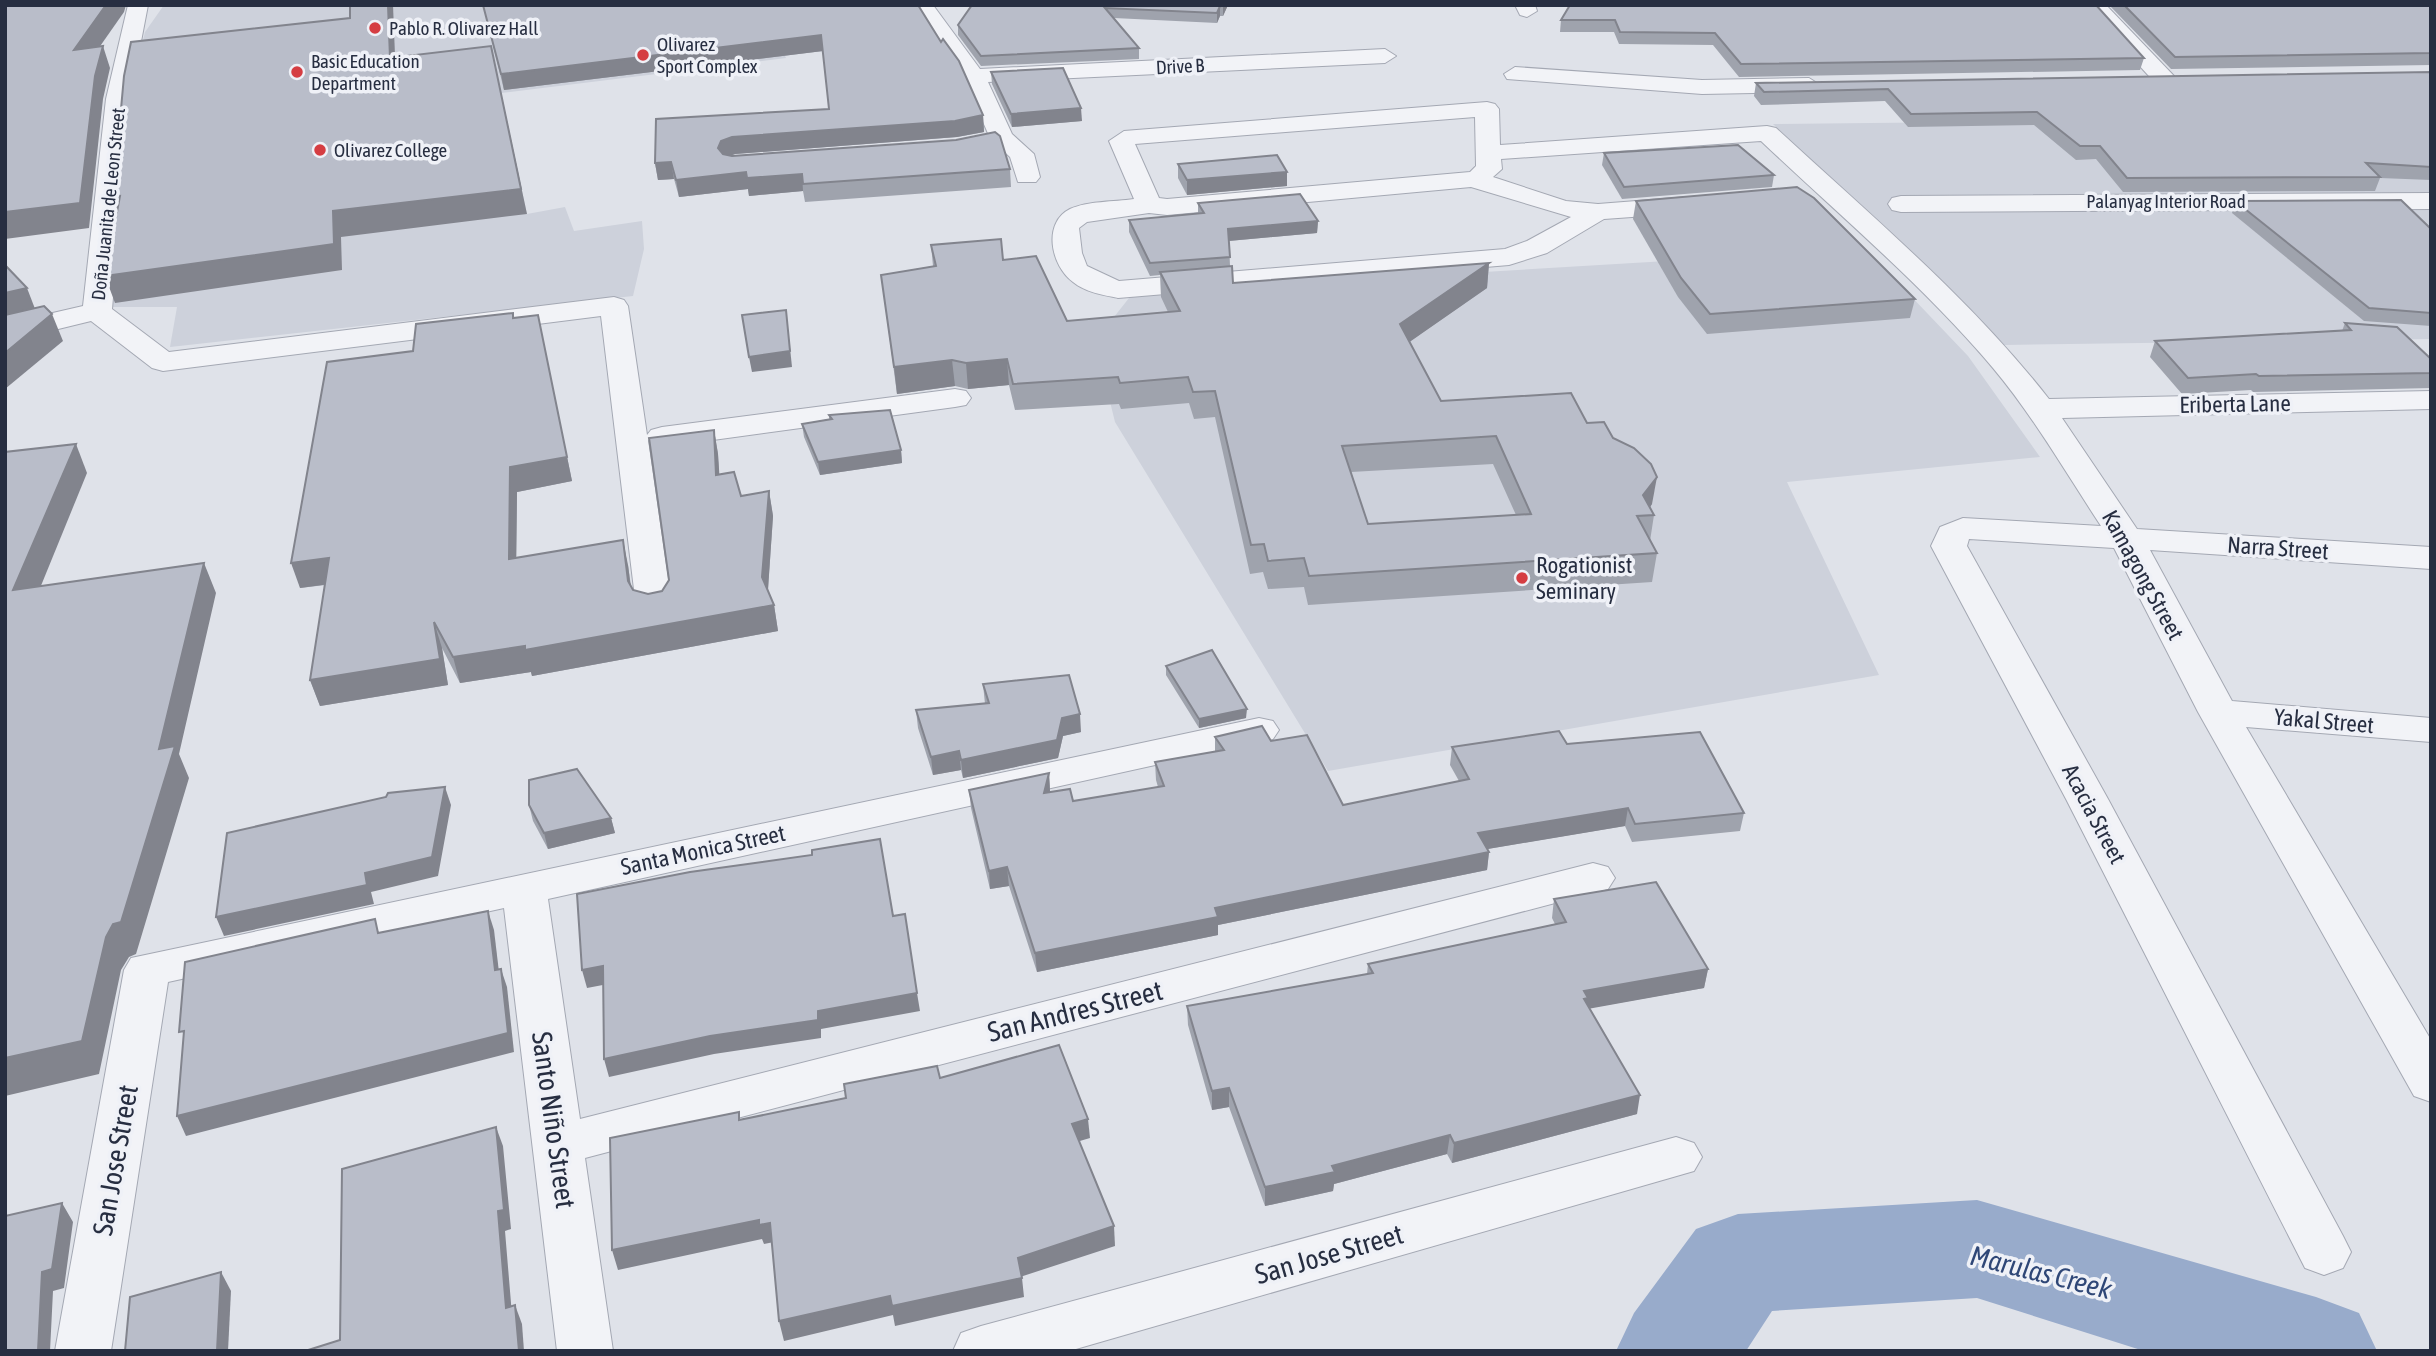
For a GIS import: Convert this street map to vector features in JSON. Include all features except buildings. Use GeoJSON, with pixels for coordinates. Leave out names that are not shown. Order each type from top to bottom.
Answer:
{"type":"FeatureCollection","features":[{"type":"Feature","properties":{"kind":"street","name":"Doña Juanita de Leon Street"},"geometry":{"type":"LineString","coordinates":[[5,334],[97,311],[118,99],[138,5]]}},
{"type":"Feature","properties":{"kind":"street"},"geometry":{"type":"LineString","coordinates":[[922,5],[974,76],[1002,138],[1022,154],[1027,177]]}},
{"type":"Feature","properties":{"kind":"street"},"geometry":{"type":"LineString","coordinates":[[2094,5],[2166,81]]}},
{"type":"Feature","properties":{"kind":"street","name":"Drive B"},"geometry":{"type":"LineString","coordinates":[[974,76],[1385,55]]}},
{"type":"Feature","properties":{"kind":"street"},"geometry":{"type":"LineString","coordinates":[[1515,74],[1702,87],[1838,85]]}},
{"type":"Feature","properties":{"kind":"street"},"geometry":{"type":"LineString","coordinates":[[2141,81],[2194,80]]}},
{"type":"Feature","properties":{"kind":"street"},"geometry":{"type":"LineString","coordinates":[[1149,205],[1121,141],[1133,136],[1487,108],[1489,169],[1473,179]]}},
{"type":"Feature","properties":{"kind":"street","name":"Kamagong Street"},"geometry":{"type":"LineString","coordinates":[[1488,153],[1767,133],[1816,194],[1951,305],[2004,362],[2040,409],[2126,538],[2218,712],[2431,1083]]}},
{"type":"Feature","properties":{"kind":"street"},"geometry":{"type":"LineString","coordinates":[[977,144],[1002,138]]}},
{"type":"Feature","properties":{"kind":"street"},"geometry":{"type":"LineString","coordinates":[[1598,212],[1537,247],[1509,257],[1118,289],[1087,282],[1072,265],[1066,241],[1066,226],[1079,215],[1149,205],[1167,207],[1473,179],[1563,208],[1598,212],[1707,203]]}},
{"type":"Feature","properties":{"kind":"street","name":"Palanyag Interior Road"},"geometry":{"type":"LineString","coordinates":[[1901,204],[2431,201]]}},
{"type":"Feature","properties":{"kind":"street"},"geometry":{"type":"LineString","coordinates":[[97,311],[120,333],[163,362],[614,306],[654,606]]}},
{"type":"Feature","properties":{"kind":"street"},"geometry":{"type":"LineString","coordinates":[[631,441],[955,398]]}},
{"type":"Feature","properties":{"kind":"street","name":"Eriberta Lane"},"geometry":{"type":"LineString","coordinates":[[2040,409],[2431,400]]}},
{"type":"Feature","properties":{"kind":"street","name":"Acacia Street"},"geometry":{"type":"LineString","coordinates":[[2126,538],[1963,528],[1952,534],[1949,546],[2087,799],[2324,1252]]}},
{"type":"Feature","properties":{"kind":"street","name":"Narra Street"},"geometry":{"type":"LineString","coordinates":[[2126,538],[2431,558]]}},
{"type":"Feature","properties":{"kind":"street","name":"Yakal Street"},"geometry":{"type":"LineString","coordinates":[[2218,712],[2431,730]]}},
{"type":"Feature","properties":{"kind":"street","name":"Santa Monica Street"},"geometry":{"type":"LineString","coordinates":[[147,970],[1259,730]]}},
{"type":"Feature","properties":{"kind":"street","name":"San Andres Street"},"geometry":{"type":"LineString","coordinates":[[558,1145],[1593,878]]}},
{"type":"Feature","properties":{"kind":"street","name":"Santo Niño Street"},"geometry":{"type":"LineString","coordinates":[[524,888],[585,1351]]}},
{"type":"Feature","properties":{"kind":"street","name":"San Jose Street"},"geometry":{"type":"LineString","coordinates":[[83,1351],[147,970]]}},
{"type":"Feature","properties":{"kind":"street","name":"San Jose Street"},"geometry":{"type":"LineString","coordinates":[[981,1351],[1676,1157]]}},
{"type":"Feature","properties":{"kind":"shaded area","name":"Olivarez College"},"geometry":{"type":"Polygon","coordinates":[[[164,5],[855,5],[765,16],[786,58],[501,93],[527,214],[565,207],[574,231],[642,221],[644,249],[633,296],[170,347],[177,307],[106,307],[138,61],[145,32],[164,5]]]}},
{"type":"Feature","properties":{"kind":"shaded area"},"geometry":{"type":"Polygon","coordinates":[[[2431,117],[2431,339],[2004,345],[1773,124],[2431,117]]]}},
{"type":"Feature","properties":{"kind":"shaded area","name":"Rogationist Seminary"},"geometry":{"type":"Polygon","coordinates":[[[1866,249],[1968,356],[2040,457],[1787,482],[1879,675],[1328,771],[1115,422],[1095,341],[1133,293],[1866,249]]]}},
{"type":"Feature","properties":{"kind":"waterway","name":"Marulas Creek"},"geometry":{"type":"LineString","coordinates":[[1677,1351],[1738,1264],[1977,1249],[2316,1351]]}},
{"type":"Feature","properties":{"kind":"place","name":"Pablo R. Olivarez Hall"},"geometry":{"type":"Point","coordinates":[375,28]}},
{"type":"Feature","properties":{"kind":"place","name":"Olivarez Sport Complex"},"geometry":{"type":"Point","coordinates":[643,55]}},
{"type":"Feature","properties":{"kind":"place","name":"Basic Education Department"},"geometry":{"type":"Point","coordinates":[297,72]}},
{"type":"Feature","properties":{"kind":"place","name":"Olivarez College"},"geometry":{"type":"Point","coordinates":[320,150]}},
{"type":"Feature","properties":{"kind":"place","name":"Rogationist Seminary"},"geometry":{"type":"Point","coordinates":[1522,578]}}]}
